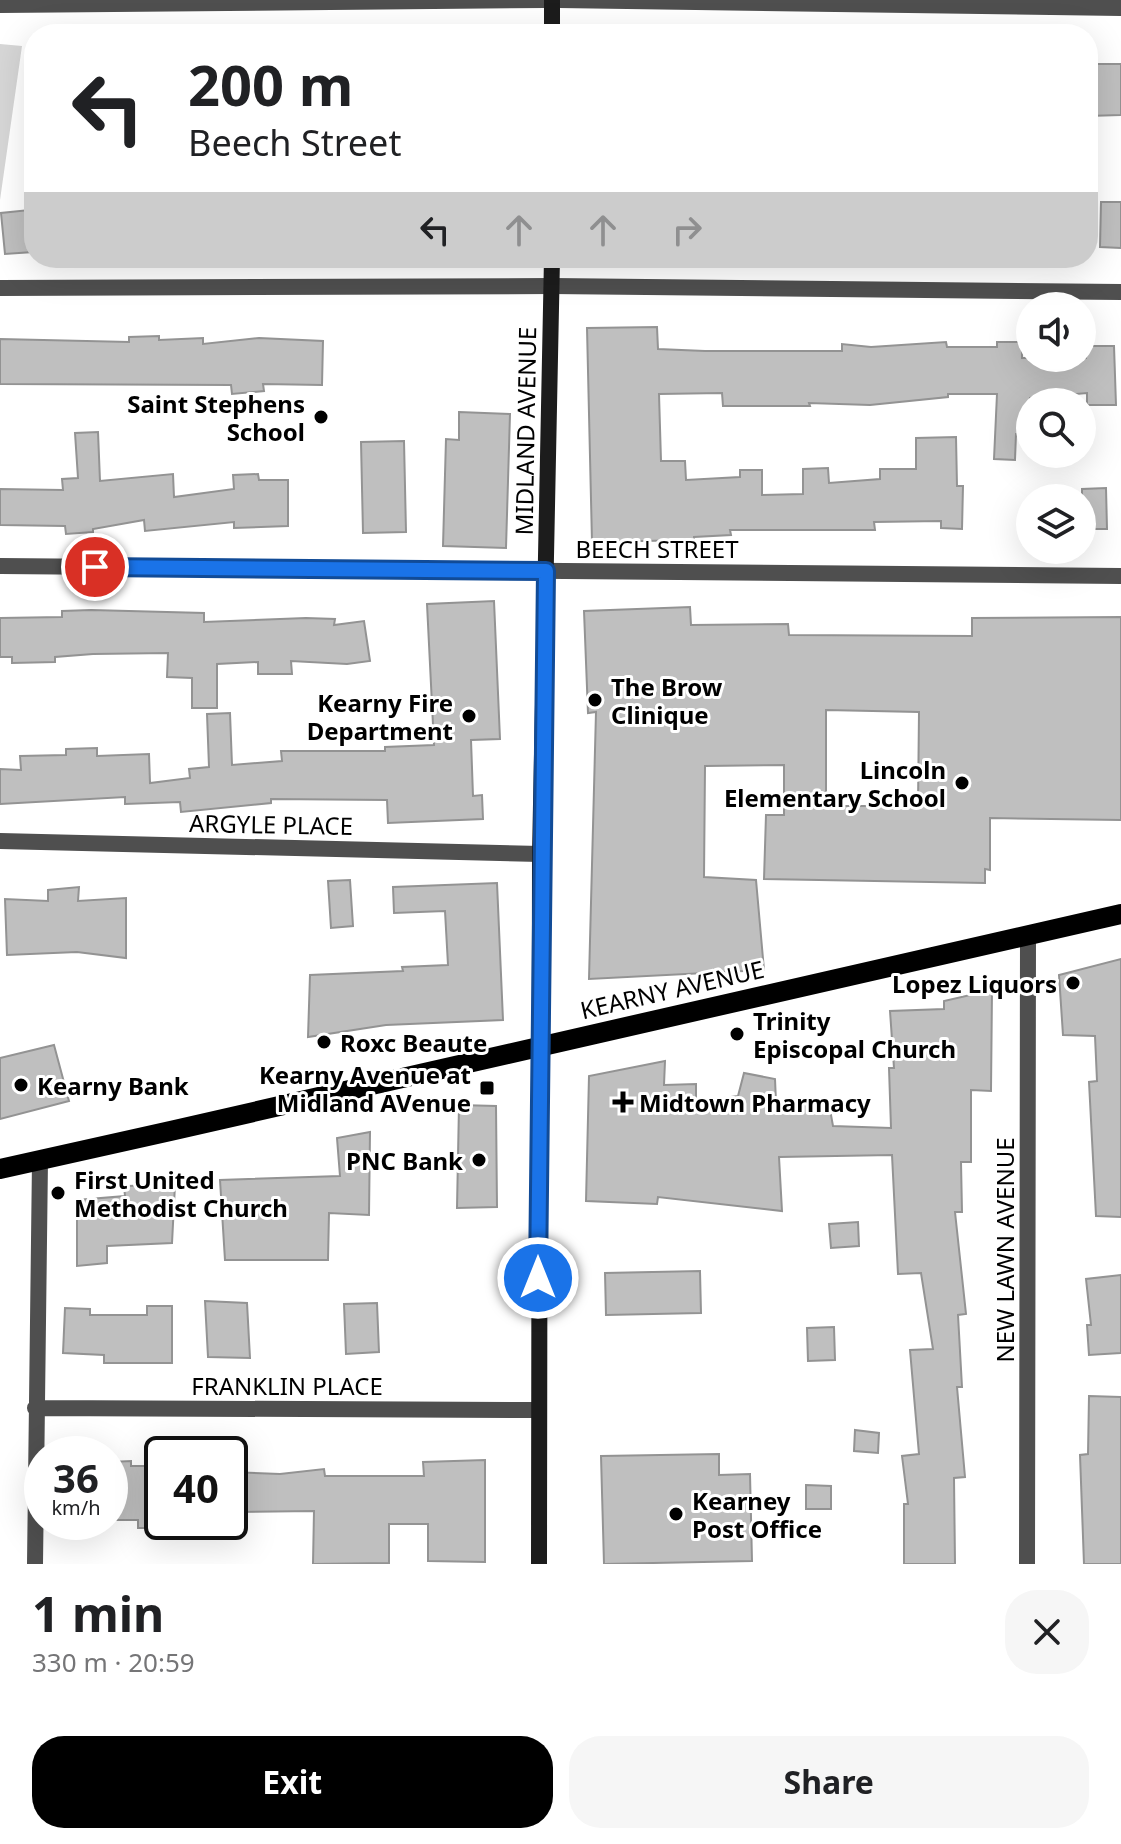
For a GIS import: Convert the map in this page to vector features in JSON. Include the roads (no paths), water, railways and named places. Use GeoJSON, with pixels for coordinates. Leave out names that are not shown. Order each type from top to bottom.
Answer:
{"type":"FeatureCollection","features":[{"type":"Feature","properties":{"kind":"main road","name":"KEARNY AVENUE"},"geometry":{"type":"LineString","coordinates":[[0,1169],[421,1077],[543,1045],[1121,914]]}},
{"type":"Feature","properties":{"kind":"street"},"geometry":{"type":"LineString","coordinates":[[0,5],[545,0]]}},
{"type":"Feature","properties":{"kind":"street"},"geometry":{"type":"LineString","coordinates":[[552,0],[552,24]]}},
{"type":"Feature","properties":{"kind":"street"},"geometry":{"type":"LineString","coordinates":[[559,0],[1121,8]]}},
{"type":"Feature","properties":{"kind":"street","name":"MIDLAND AVENUE"},"geometry":{"type":"LineString","coordinates":[[539,1564],[537,1252],[543,1045],[540,854],[552,268]]}},
{"type":"Feature","properties":{"kind":"street"},"geometry":{"type":"LineString","coordinates":[[0,288],[552,286],[1121,292]]}},
{"type":"Feature","properties":{"kind":"street","name":"BEECH STREET"},"geometry":{"type":"LineString","coordinates":[[0,566],[1121,576]]}},
{"type":"Feature","properties":{"kind":"street","name":"ARGYLE PLACE"},"geometry":{"type":"LineString","coordinates":[[0,841],[540,854]]}},
{"type":"Feature","properties":{"kind":"street","name":"NEW LAWN AVENUE"},"geometry":{"type":"LineString","coordinates":[[1027,1564],[1028,936]]}},
{"type":"Feature","properties":{"kind":"street"},"geometry":{"type":"LineString","coordinates":[[35,1564],[40,1160]]}},
{"type":"Feature","properties":{"kind":"street","name":"FRANKLIN PLACE"},"geometry":{"type":"LineString","coordinates":[[35,1408],[539,1410]]}},
{"type":"Feature","properties":{"kind":"place","name":"Saint Stephens School"},"geometry":{"type":"Point","coordinates":[321,417]}},
{"type":"Feature","properties":{"kind":"place","name":"The Brow Clinique"},"geometry":{"type":"Point","coordinates":[595,700]}},
{"type":"Feature","properties":{"kind":"place","name":"Kearny Fire Department"},"geometry":{"type":"Point","coordinates":[469,716]}},
{"type":"Feature","properties":{"kind":"place","name":"Lincoln Elementary School"},"geometry":{"type":"Point","coordinates":[962,783]}},
{"type":"Feature","properties":{"kind":"place","name":"Lopez Liquors"},"geometry":{"type":"Point","coordinates":[1073,983]}},
{"type":"Feature","properties":{"kind":"place","name":"Trinity Episcopal Church"},"geometry":{"type":"Point","coordinates":[737,1034]}},
{"type":"Feature","properties":{"kind":"place","name":"Roxc Beaute"},"geometry":{"type":"Point","coordinates":[324,1042]}},
{"type":"Feature","properties":{"kind":"place","name":"Kearny Bank"},"geometry":{"type":"Point","coordinates":[21,1085]}},
{"type":"Feature","properties":{"kind":"place","name":"Kearny Avenue at Midland AVenue"},"geometry":{"type":"Point","coordinates":[487,1088]}},
{"type":"Feature","properties":{"kind":"place","name":"Midtown Pharmacy"},"geometry":{"type":"Point","coordinates":[623,1102]}},
{"type":"Feature","properties":{"kind":"place","name":"PNC Bank"},"geometry":{"type":"Point","coordinates":[479,1160]}},
{"type":"Feature","properties":{"kind":"place","name":"First United Methodist Church"},"geometry":{"type":"Point","coordinates":[58,1193]}},
{"type":"Feature","properties":{"kind":"place","name":"Kearney Post Office"},"geometry":{"type":"Point","coordinates":[676,1514]}}]}
